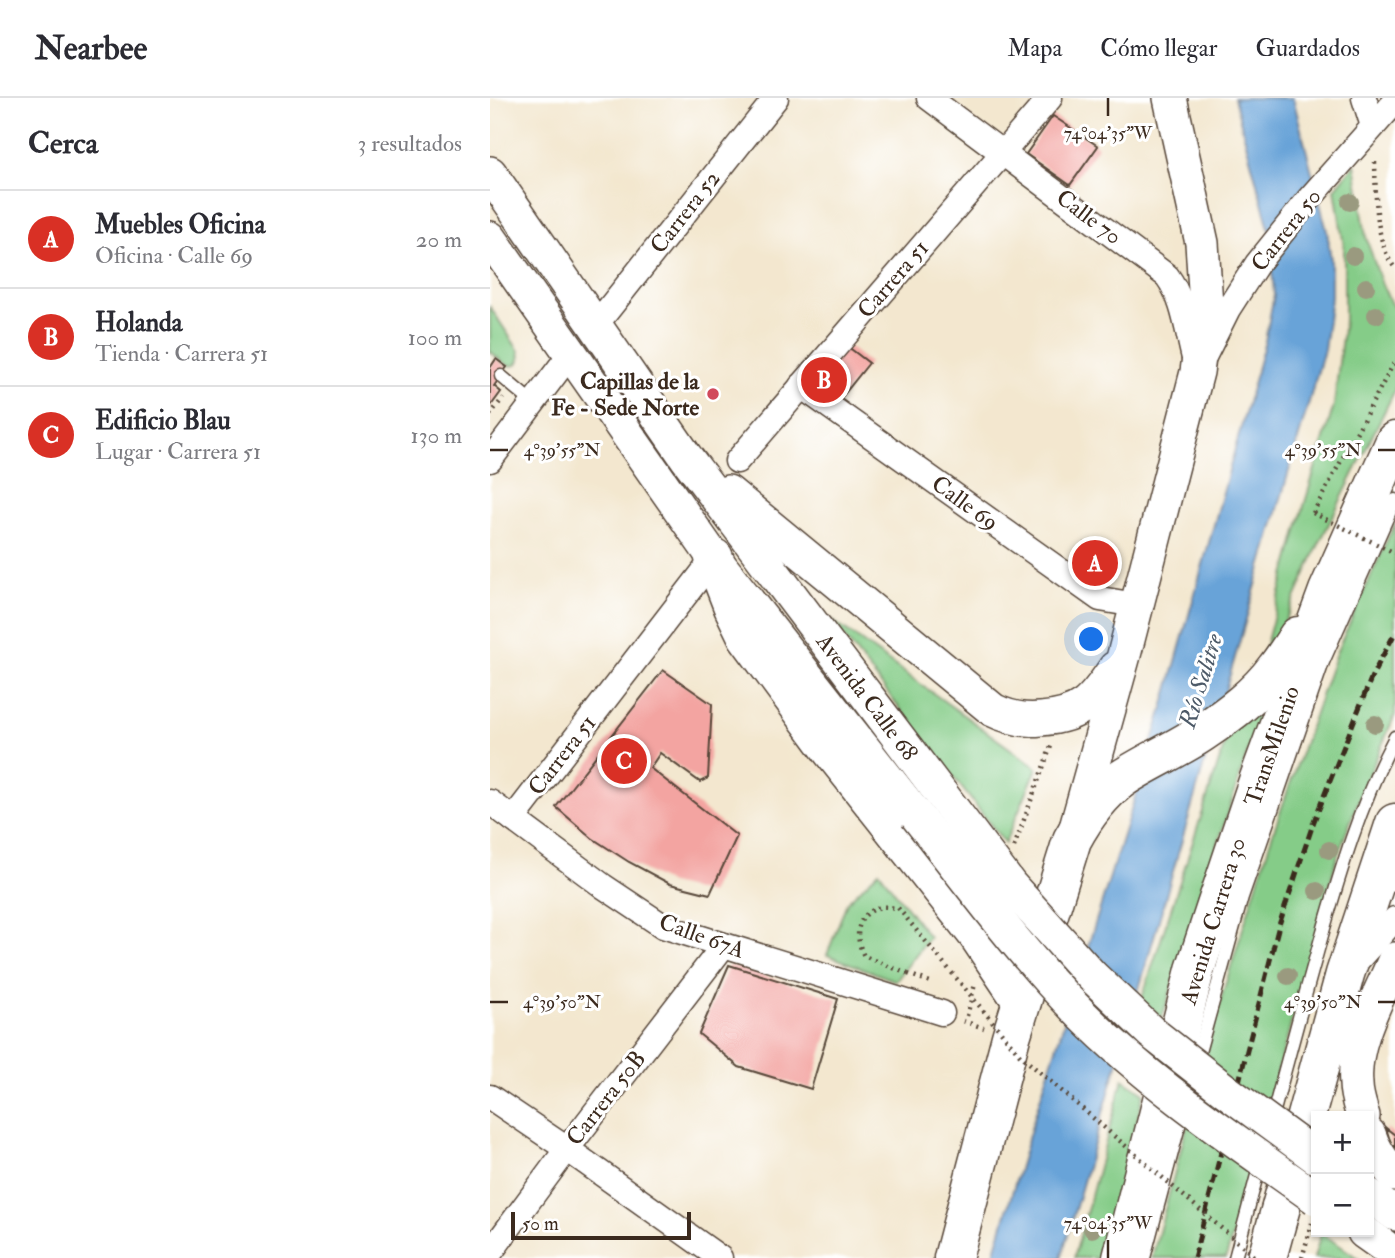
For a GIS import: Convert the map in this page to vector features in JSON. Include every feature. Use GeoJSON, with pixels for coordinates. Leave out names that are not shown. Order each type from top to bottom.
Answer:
{"type":"FeatureCollection","features":[{"type":"Feature","properties":{"kind":"highway","name":"Avenida Carrera 30"},"geometry":{"type":"LineString","coordinates":[[1122,1258],[1195,970],[1258,781],[1328,591],[1395,440]]}},
{"type":"Feature","properties":{"kind":"highway"},"geometry":{"type":"LineString","coordinates":[[714,558],[747,636],[832,751],[977,934],[1022,1001]]}},
{"type":"Feature","properties":{"kind":"highway","name":"Avenida Carrera 30"},"geometry":{"type":"LineString","coordinates":[[953,1258],[1011,1037],[1072,840],[1082,821],[1124,778],[1201,734],[1261,686],[1276,669],[1328,591]]}},
{"type":"Feature","properties":{"kind":"highway"},"geometry":{"type":"LineString","coordinates":[[1267,1258],[1345,974],[1395,823]]}},
{"type":"Feature","properties":{"kind":"main road","name":"Avenida Carrera 30"},"geometry":{"type":"LineString","coordinates":[[1072,840],[1124,655],[1197,372],[1206,305],[1202,243],[1170,98]]}},
{"type":"Feature","properties":{"kind":"main road","name":"Avenida Calle 68"},"geometry":{"type":"LineString","coordinates":[[490,173],[929,805],[1023,951],[1082,1015],[1132,1060],[1311,1206]]}},
{"type":"Feature","properties":{"kind":"main road","name":"Avenida Calle 68"},"geometry":{"type":"LineString","coordinates":[[490,238],[714,558],[929,805],[1010,885],[1092,976],[1152,1033],[1311,1153]]}},
{"type":"Feature","properties":{"kind":"main road"},"geometry":{"type":"LineString","coordinates":[[686,457],[993,710],[1005,716],[1025,721],[1061,718],[1078,710],[1102,688],[1124,655]]}},
{"type":"Feature","properties":{"kind":"main road"},"geometry":{"type":"LineString","coordinates":[[1362,1111],[1356,1085],[1357,1056],[1361,1040],[1395,959]]}},
{"type":"Feature","properties":{"kind":"main road"},"geometry":{"type":"LineString","coordinates":[[1374,1148],[1395,1175]]}},
{"type":"Feature","properties":{"kind":"main road"},"geometry":{"type":"LineString","coordinates":[[1374,1198],[1395,1213]]}},
{"type":"Feature","properties":{"kind":"main road"},"geometry":{"type":"LineString","coordinates":[[1371,1237],[1395,1254]]}},
{"type":"Feature","properties":{"kind":"street","name":"Carrera 52"},"geometry":{"type":"LineString","coordinates":[[595,326],[776,98]]}},
{"type":"Feature","properties":{"kind":"street","name":"Calle 70"},"geometry":{"type":"LineString","coordinates":[[929,98],[1167,276],[1181,303],[1197,372]]}},
{"type":"Feature","properties":{"kind":"street","name":"Carrera 51"},"geometry":{"type":"LineString","coordinates":[[737,461],[1050,98]]}},
{"type":"Feature","properties":{"kind":"street"},"geometry":{"type":"LineString","coordinates":[[1364,98],[1373,127]]}},
{"type":"Feature","properties":{"kind":"street","name":"Carrera 50"},"geometry":{"type":"LineString","coordinates":[[1197,372],[1228,309],[1257,264],[1308,199],[1395,102]]}},
{"type":"Feature","properties":{"kind":"street"},"geometry":{"type":"LineString","coordinates":[[490,460],[571,353]]}},
{"type":"Feature","properties":{"kind":"street","name":"Calle 69"},"geometry":{"type":"LineString","coordinates":[[801,386],[1100,599],[1136,605]]}},
{"type":"Feature","properties":{"kind":"street","name":"Carrera 51"},"geometry":{"type":"LineString","coordinates":[[513,819],[714,558]]}},
{"type":"Feature","properties":{"kind":"street","name":"Calle 67A"},"geometry":{"type":"LineString","coordinates":[[490,802],[603,886],[663,926],[942,1013]]}},
{"type":"Feature","properties":{"kind":"street"},"geometry":{"type":"LineString","coordinates":[[1345,974],[1395,919]]}},
{"type":"Feature","properties":{"kind":"street","name":"Carrera 50B"},"geometry":{"type":"LineString","coordinates":[[490,1253],[724,945]]}},
{"type":"Feature","properties":{"kind":"street"},"geometry":{"type":"LineString","coordinates":[[490,1097],[720,1258]]}},
{"type":"Feature","properties":{"kind":"lane"},"geometry":{"type":"LineString","coordinates":[[500,376],[533,403]]}},
{"type":"Feature","properties":{"kind":"lane","name":"TransMilenio"},"geometry":{"type":"LineString","coordinates":[[1144,1258],[1241,897],[1323,662],[1395,500]]}},
{"type":"Feature","properties":{"kind":"lane"},"geometry":{"type":"LineString","coordinates":[[1235,1258],[1338,881],[1360,817],[1395,737]]}},
{"type":"Feature","properties":{"kind":"path"},"geometry":{"type":"LineString","coordinates":[[1373,127],[1382,242],[1395,268]]}},
{"type":"Feature","properties":{"kind":"path"},"geometry":{"type":"LineString","coordinates":[[1395,361],[1313,513],[1395,553]]}},
{"type":"Feature","properties":{"kind":"path"},"geometry":{"type":"LineString","coordinates":[[908,974],[864,956],[859,947],[857,931],[864,916],[882,907],[898,908],[1021,1056],[1256,1258]]}},
{"type":"Feature","properties":{"kind":"path"},"geometry":{"type":"LineString","coordinates":[[942,1013],[1011,1037]]}},
{"type":"Feature","properties":{"kind":"path"},"geometry":{"type":"LineString","coordinates":[[1302,1258],[1311,1221]]}},
{"type":"Feature","properties":{"kind":"green space"},"geometry":{"type":"Polygon","coordinates":[[[1355,164],[1366,237],[1381,282],[1395,308],[1395,390],[1318,546],[1270,655],[1264,652],[1334,405],[1344,320],[1344,247],[1335,189],[1355,164]]]}},
{"type":"Feature","properties":{"kind":"green space"},"geometry":{"type":"Polygon","coordinates":[[[490,307],[519,351],[517,364],[508,365],[490,351],[490,307]]]}},
{"type":"Feature","properties":{"kind":"green space"},"geometry":{"type":"Polygon","coordinates":[[[1395,523],[1395,715],[1338,854],[1226,1258],[1152,1258],[1222,995],[1273,833],[1336,653],[1395,523]]]}},
{"type":"Feature","properties":{"kind":"green space"},"geometry":{"type":"Polygon","coordinates":[[[830,619],[1037,768],[1005,843],[830,619]]]}},
{"type":"Feature","properties":{"kind":"green space"},"geometry":{"type":"Polygon","coordinates":[[[1262,707],[1162,1018],[1141,1001],[1228,734],[1262,707]]]}},
{"type":"Feature","properties":{"kind":"green space"},"geometry":{"type":"Polygon","coordinates":[[[879,871],[929,937],[896,981],[827,955],[847,902],[879,871]]]}},
{"type":"Feature","properties":{"kind":"green space"},"geometry":{"type":"Polygon","coordinates":[[[1123,1079],[1144,1093],[1103,1258],[1074,1258],[1123,1079]]]}},
{"type":"Feature","properties":{"kind":"green space"},"geometry":{"type":"Polygon","coordinates":[[[1320,1237],[1327,1237],[1358,1258],[1314,1258],[1320,1237]]]}},
{"type":"Feature","properties":{"kind":"water","name":"Río Salitre"},"geometry":{"type":"Polygon","coordinates":[[[1234,98],[1293,98],[1327,231],[1331,260],[1331,297],[1324,350],[1061,1258],[993,1258],[1035,1115],[1163,708],[1265,341],[1274,295],[1269,228],[1234,98]]]}},
{"type":"Feature","properties":{"kind":"building"},"geometry":{"type":"Polygon","coordinates":[[[1053,116],[1098,146],[1070,185],[1026,154],[1053,116]]]}},
{"type":"Feature","properties":{"kind":"building"},"geometry":{"type":"Polygon","coordinates":[[[847,346],[869,363],[841,398],[819,380],[847,346]]]}},
{"type":"Feature","properties":{"kind":"building"},"geometry":{"type":"Polygon","coordinates":[[[496,359],[507,367],[494,386],[501,392],[490,407],[490,368],[496,359]]]}},
{"type":"Feature","properties":{"kind":"building"},"geometry":{"type":"Polygon","coordinates":[[[1085,543],[1113,550],[1105,583],[1077,576],[1085,543]]]}},
{"type":"Feature","properties":{"kind":"building"},"geometry":{"type":"Polygon","coordinates":[[[663,670],[712,704],[708,778],[700,782],[660,753],[650,768],[737,836],[710,894],[670,884],[629,862],[592,838],[556,807],[663,670]]]}},
{"type":"Feature","properties":{"kind":"building"},"geometry":{"type":"Polygon","coordinates":[[[729,965],[838,999],[811,1089],[739,1067],[699,1034],[729,965]]]}},
{"type":"Feature","properties":{"kind":"building"},"geometry":{"type":"Polygon","coordinates":[[[1386,1128],[1395,1135],[1395,1152],[1393,1150],[1386,1128]]]}},
{"type":"Feature","properties":{"kind":"railway"},"geometry":{"type":"LineString","coordinates":[[1194,1258],[1279,925],[1314,821],[1372,676],[1395,633]]}},
{"type":"Feature","properties":{"kind":"place","name":"Holanda"},"geometry":{"type":"Point","coordinates":[824,380]}},
{"type":"Feature","properties":{"kind":"place","name":"Capillas de la Fe - Sede Norte"},"geometry":{"type":"Point","coordinates":[713,394]}},
{"type":"Feature","properties":{"kind":"place","name":"Muebles Oficina"},"geometry":{"type":"Point","coordinates":[1095,563]}},
{"type":"Feature","properties":{"kind":"place","name":"Edificio Blau"},"geometry":{"type":"Point","coordinates":[624,761]}}]}
